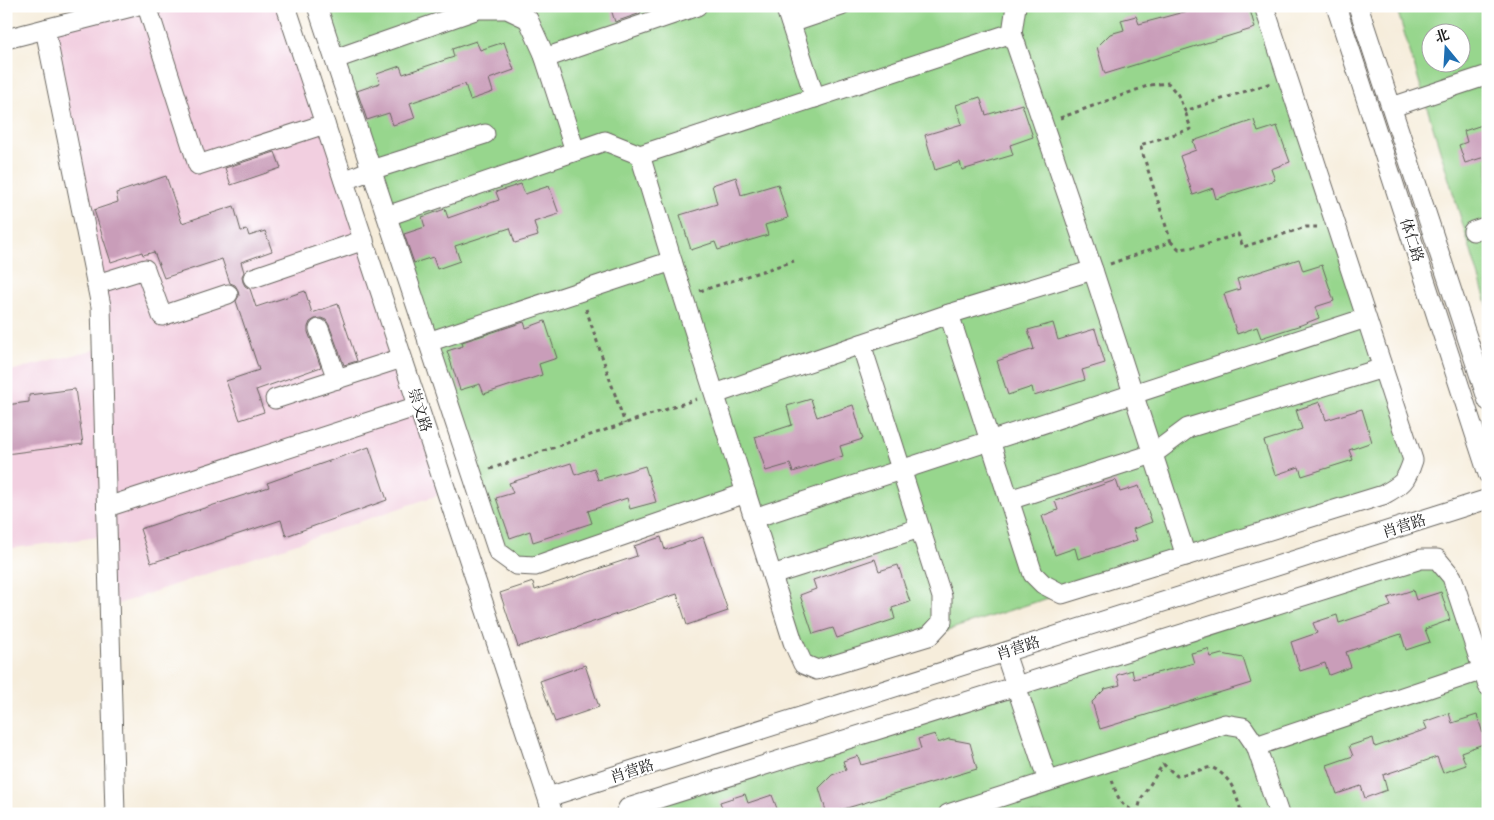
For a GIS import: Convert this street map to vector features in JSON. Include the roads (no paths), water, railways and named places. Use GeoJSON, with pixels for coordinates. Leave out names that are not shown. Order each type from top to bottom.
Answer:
{"type":"FeatureCollection","features":[{"type":"Feature","properties":{"kind":"street"},"geometry":{"type":"LineString","coordinates":[[6,39],[135,6]]}},
{"type":"Feature","properties":{"kind":"street"},"geometry":{"type":"LineString","coordinates":[[148,6],[198,165],[325,124]]}},
{"type":"Feature","properties":{"kind":"street","name":"崇文路"},"geometry":{"type":"LineString","coordinates":[[286,6],[550,806]]}},
{"type":"Feature","properties":{"kind":"street"},"geometry":{"type":"LineString","coordinates":[[317,6],[498,552],[516,565],[535,566],[746,493]]}},
{"type":"Feature","properties":{"kind":"street"},"geometry":{"type":"LineString","coordinates":[[545,58],[697,6]]}},
{"type":"Feature","properties":{"kind":"street"},"geometry":{"type":"LineString","coordinates":[[815,98],[788,14],[841,6]]}},
{"type":"Feature","properties":{"kind":"street"},"geometry":{"type":"LineString","coordinates":[[1016,6],[1012,33],[1186,556]]}},
{"type":"Feature","properties":{"kind":"street"},"geometry":{"type":"LineString","coordinates":[[949,314],[1033,574],[1043,584],[1062,594],[1383,495],[1400,486],[1408,476],[1413,460],[1264,6]]}},
{"type":"Feature","properties":{"kind":"street","name":"体仁路"},"geometry":{"type":"LineString","coordinates":[[1336,6],[1488,474]]}},
{"type":"Feature","properties":{"kind":"street","name":"体仁路"},"geometry":{"type":"LineString","coordinates":[[1358,6],[1488,401]]}},
{"type":"Feature","properties":{"kind":"street"},"geometry":{"type":"LineString","coordinates":[[335,59],[478,9],[507,9],[528,19],[545,58],[575,151]]}},
{"type":"Feature","properties":{"kind":"street"},"geometry":{"type":"LineString","coordinates":[[45,29],[101,306],[114,814]]}},
{"type":"Feature","properties":{"kind":"street"},"geometry":{"type":"LineString","coordinates":[[386,216],[605,142],[640,155],[1012,33]]}},
{"type":"Feature","properties":{"kind":"street"},"geometry":{"type":"LineString","coordinates":[[1392,108],[1488,76]]}},
{"type":"Feature","properties":{"kind":"street"},"geometry":{"type":"LineString","coordinates":[[344,181],[372,170],[485,134]]}},
{"type":"Feature","properties":{"kind":"street"},"geometry":{"type":"LineString","coordinates":[[640,155],[672,262],[793,642],[803,664],[817,670],[929,636],[942,622],[942,598],[861,344]]}},
{"type":"Feature","properties":{"kind":"street"},"geometry":{"type":"LineString","coordinates":[[253,278],[364,240]]}},
{"type":"Feature","properties":{"kind":"street"},"geometry":{"type":"LineString","coordinates":[[428,342],[672,262]]}},
{"type":"Feature","properties":{"kind":"street"},"geometry":{"type":"LineString","coordinates":[[97,284],[145,269],[162,316],[228,294]]}},
{"type":"Feature","properties":{"kind":"street"},"geometry":{"type":"LineString","coordinates":[[715,394],[949,314],[1092,270]]}},
{"type":"Feature","properties":{"kind":"street"},"geometry":{"type":"LineString","coordinates":[[754,518],[1366,318]]}},
{"type":"Feature","properties":{"kind":"street"},"geometry":{"type":"LineString","coordinates":[[319,329],[337,379]]}},
{"type":"Feature","properties":{"kind":"street"},"geometry":{"type":"LineString","coordinates":[[276,399],[402,358]]}},
{"type":"Feature","properties":{"kind":"street"},"geometry":{"type":"LineString","coordinates":[[1009,500],[1153,454],[1188,428],[1382,368]]}},
{"type":"Feature","properties":{"kind":"street"},"geometry":{"type":"LineString","coordinates":[[106,507],[418,406]]}},
{"type":"Feature","properties":{"kind":"street","name":"肖营路"},"geometry":{"type":"LineString","coordinates":[[550,806],[1004,652],[1488,499]]}},
{"type":"Feature","properties":{"kind":"street"},"geometry":{"type":"LineString","coordinates":[[772,575],[920,528]]}},
{"type":"Feature","properties":{"kind":"street"},"geometry":{"type":"LineString","coordinates":[[625,814],[628,808],[1421,559],[1437,559],[1452,576],[1485,678],[1256,746]]}},
{"type":"Feature","properties":{"kind":"street"},"geometry":{"type":"LineString","coordinates":[[1004,652],[1048,782]]}},
{"type":"Feature","properties":{"kind":"street"},"geometry":{"type":"LineString","coordinates":[[948,814],[1225,724],[1243,727],[1256,746],[1279,814]]}}]}
